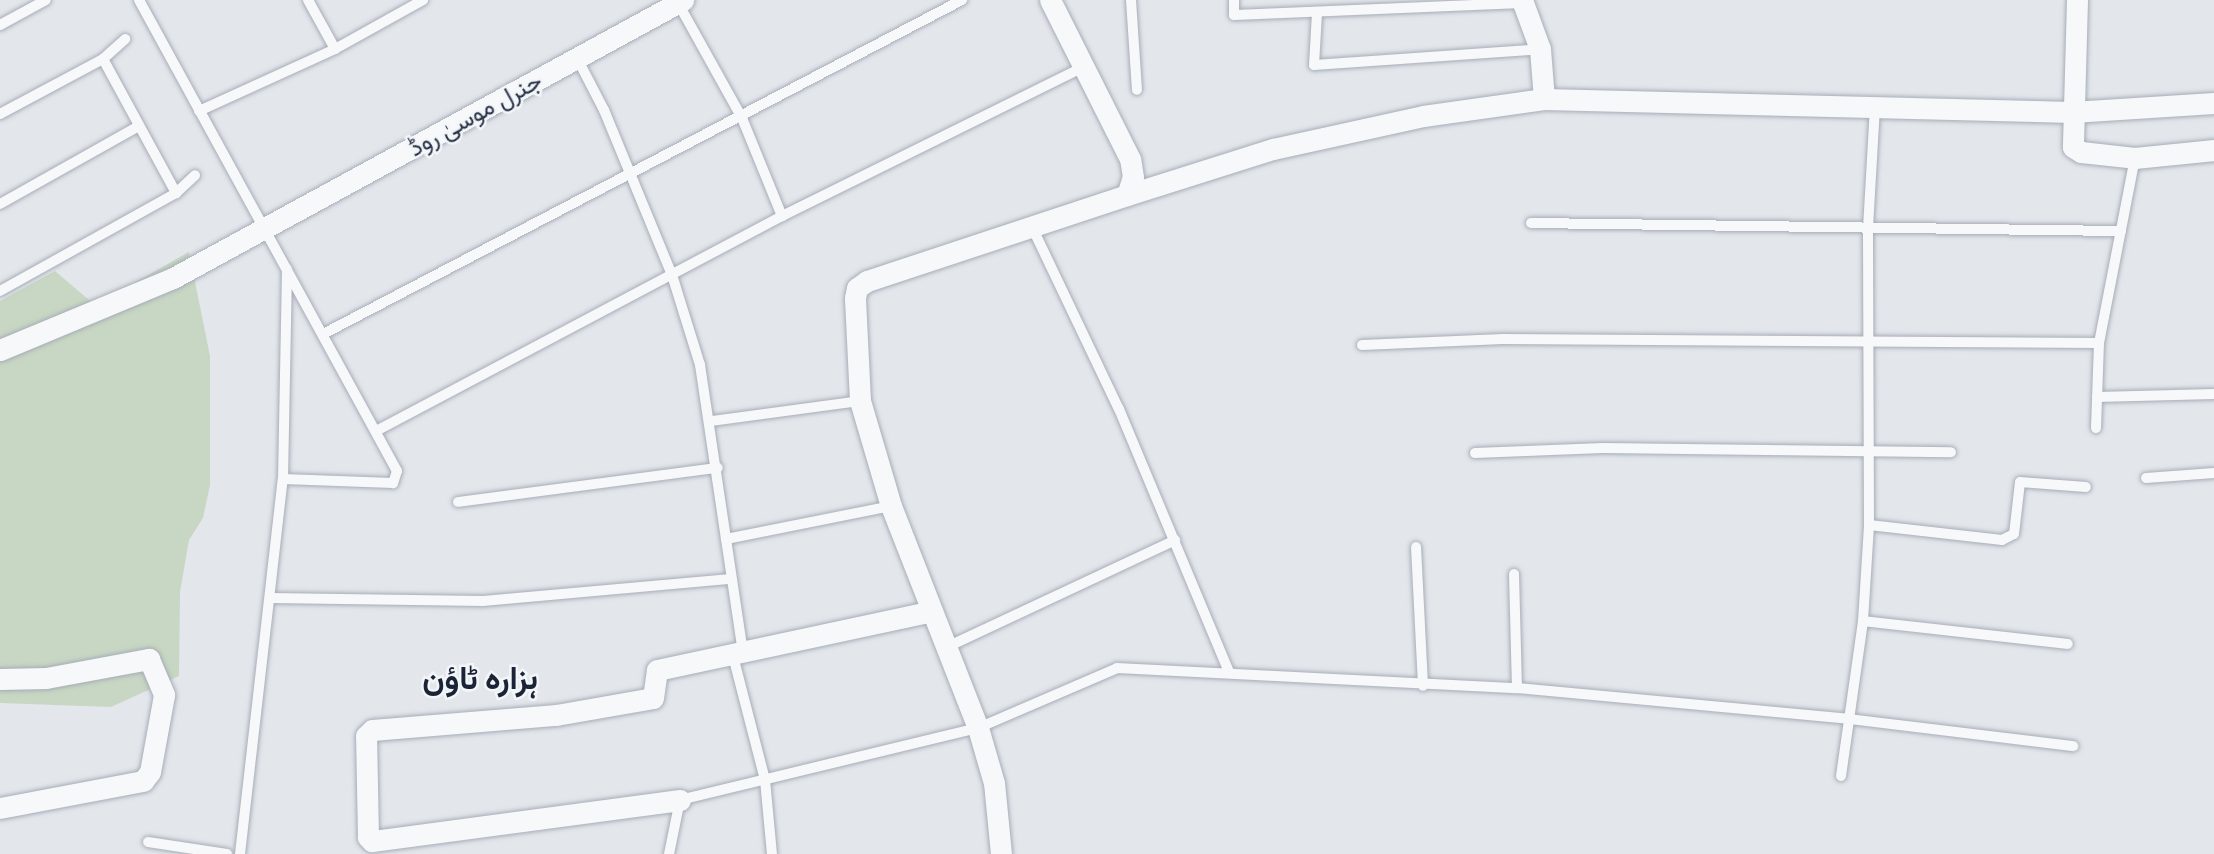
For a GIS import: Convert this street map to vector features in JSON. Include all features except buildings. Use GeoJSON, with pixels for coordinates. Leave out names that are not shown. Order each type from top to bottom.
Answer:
{"type":"FeatureCollection","features":[{"type":"Feature","properties":{"kind":"street"},"geometry":{"type":"LineString","coordinates":[[1050,0],[1130,159],[1133,177],[1127,195]]}},
{"type":"Feature","properties":{"kind":"street"},"geometry":{"type":"LineString","coordinates":[[2077,0],[2073,147],[2081,152],[2135,158],[2214,150]]}},
{"type":"Feature","properties":{"kind":"street","name":"جنرل موسیٰ روڈ"},"geometry":{"type":"LineString","coordinates":[[0,350],[173,278],[268,229],[680,1]]}},
{"type":"Feature","properties":{"kind":"street"},"geometry":{"type":"LineString","coordinates":[[1523,2],[1540,49],[1544,99]]}},
{"type":"Feature","properties":{"kind":"street"},"geometry":{"type":"LineString","coordinates":[[1001,854],[993,783],[978,728],[891,506],[860,401],[857,288],[1032,226],[1273,149],[1423,116],[1544,99],[2072,112],[2214,103]]}},
{"type":"Feature","properties":{"kind":"street"},"geometry":{"type":"LineString","coordinates":[[680,800],[372,841],[368,838],[366,736],[372,730],[556,715],[653,698],[657,670],[738,655],[932,611]]}},
{"type":"Feature","properties":{"kind":"street"},"geometry":{"type":"LineString","coordinates":[[0,679],[46,678],[149,659],[164,695],[150,772],[143,780],[0,808]]}},
{"type":"Feature","properties":{"kind":"lane"},"geometry":{"type":"LineString","coordinates":[[0,24],[46,0]]}},
{"type":"Feature","properties":{"kind":"lane"},"geometry":{"type":"LineString","coordinates":[[139,0],[325,333],[397,471],[393,482],[283,479]]}},
{"type":"Feature","properties":{"kind":"lane"},"geometry":{"type":"LineString","coordinates":[[308,0],[335,49]]}},
{"type":"Feature","properties":{"kind":"lane"},"geometry":{"type":"LineString","coordinates":[[199,111],[335,49],[423,0]]}},
{"type":"Feature","properties":{"kind":"lane"},"geometry":{"type":"LineString","coordinates":[[325,333],[632,177],[962,0]]}},
{"type":"Feature","properties":{"kind":"lane"},"geometry":{"type":"LineString","coordinates":[[1131,0],[1137,90]]}},
{"type":"Feature","properties":{"kind":"lane"},"geometry":{"type":"LineString","coordinates":[[1234,0],[1234,15],[1317,13],[1348,6],[1523,2]]}},
{"type":"Feature","properties":{"kind":"lane"},"geometry":{"type":"LineString","coordinates":[[680,1],[742,118],[782,216]]}},
{"type":"Feature","properties":{"kind":"lane"},"geometry":{"type":"LineString","coordinates":[[1317,13],[1314,65],[1540,49]]}},
{"type":"Feature","properties":{"kind":"lane"},"geometry":{"type":"LineString","coordinates":[[0,114],[103,59],[125,39]]}},
{"type":"Feature","properties":{"kind":"lane"},"geometry":{"type":"LineString","coordinates":[[577,58],[632,177],[672,275],[712,421],[738,655],[765,780],[772,854]]}},
{"type":"Feature","properties":{"kind":"lane"},"geometry":{"type":"LineString","coordinates":[[103,59],[176,193]]}},
{"type":"Feature","properties":{"kind":"lane"},"geometry":{"type":"LineString","coordinates":[[376,431],[782,216],[1085,66]]}},
{"type":"Feature","properties":{"kind":"lane"},"geometry":{"type":"LineString","coordinates":[[1841,776],[1863,621],[1869,525],[1868,228],[1875,106]]}},
{"type":"Feature","properties":{"kind":"lane"},"geometry":{"type":"LineString","coordinates":[[0,204],[139,126]]}},
{"type":"Feature","properties":{"kind":"lane"},"geometry":{"type":"LineString","coordinates":[[2096,428],[2099,343],[2135,158]]}},
{"type":"Feature","properties":{"kind":"lane"},"geometry":{"type":"LineString","coordinates":[[0,291],[176,193],[195,175]]}},
{"type":"Feature","properties":{"kind":"lane"},"geometry":{"type":"LineString","coordinates":[[1531,223],[2121,231]]}},
{"type":"Feature","properties":{"kind":"lane"},"geometry":{"type":"LineString","coordinates":[[1032,226],[1175,540],[1229,672]]}},
{"type":"Feature","properties":{"kind":"lane"},"geometry":{"type":"LineString","coordinates":[[240,854],[283,479],[287,266]]}},
{"type":"Feature","properties":{"kind":"lane"},"geometry":{"type":"LineString","coordinates":[[1362,345],[1503,339],[2099,343]]}},
{"type":"Feature","properties":{"kind":"lane"},"geometry":{"type":"LineString","coordinates":[[2097,397],[2214,394]]}},
{"type":"Feature","properties":{"kind":"lane"},"geometry":{"type":"LineString","coordinates":[[712,421],[860,401]]}},
{"type":"Feature","properties":{"kind":"lane"},"geometry":{"type":"LineString","coordinates":[[1475,453],[1603,448],[1951,452]]}},
{"type":"Feature","properties":{"kind":"lane"},"geometry":{"type":"LineString","coordinates":[[458,502],[718,468]]}},
{"type":"Feature","properties":{"kind":"lane"},"geometry":{"type":"LineString","coordinates":[[2146,478],[2214,473]]}},
{"type":"Feature","properties":{"kind":"lane"},"geometry":{"type":"LineString","coordinates":[[1869,525],[2002,540],[2014,534],[2020,482],[2086,487]]}},
{"type":"Feature","properties":{"kind":"lane"},"geometry":{"type":"LineString","coordinates":[[726,538],[891,506]]}},
{"type":"Feature","properties":{"kind":"lane"},"geometry":{"type":"LineString","coordinates":[[947,647],[1175,540]]}},
{"type":"Feature","properties":{"kind":"lane"},"geometry":{"type":"LineString","coordinates":[[1416,547],[1423,687]]}},
{"type":"Feature","properties":{"kind":"lane"},"geometry":{"type":"LineString","coordinates":[[1514,574],[1517,688]]}},
{"type":"Feature","properties":{"kind":"lane"},"geometry":{"type":"LineString","coordinates":[[271,598],[483,601],[731,579]]}},
{"type":"Feature","properties":{"kind":"lane"},"geometry":{"type":"LineString","coordinates":[[1863,621],[2068,644]]}},
{"type":"Feature","properties":{"kind":"lane"},"geometry":{"type":"LineString","coordinates":[[669,854],[680,800],[978,728],[1117,668],[1229,672],[1423,687],[1517,688],[1849,719],[2073,746]]}},
{"type":"Feature","properties":{"kind":"lane"},"geometry":{"type":"LineString","coordinates":[[148,842],[185,851],[227,854]]}},
{"type":"Feature","properties":{"kind":"green space"},"geometry":{"type":"Polygon","coordinates":[[[189,252],[210,356],[210,485],[203,518],[189,540],[180,592],[179,676],[111,707],[0,703],[0,301],[55,271],[109,317],[134,283],[189,252]]]}},
{"type":"Feature","properties":{"kind":"district","name":"ہزارہ ٹاؤن"},"geometry":{"type":"Point","coordinates":[480,678]}}]}
